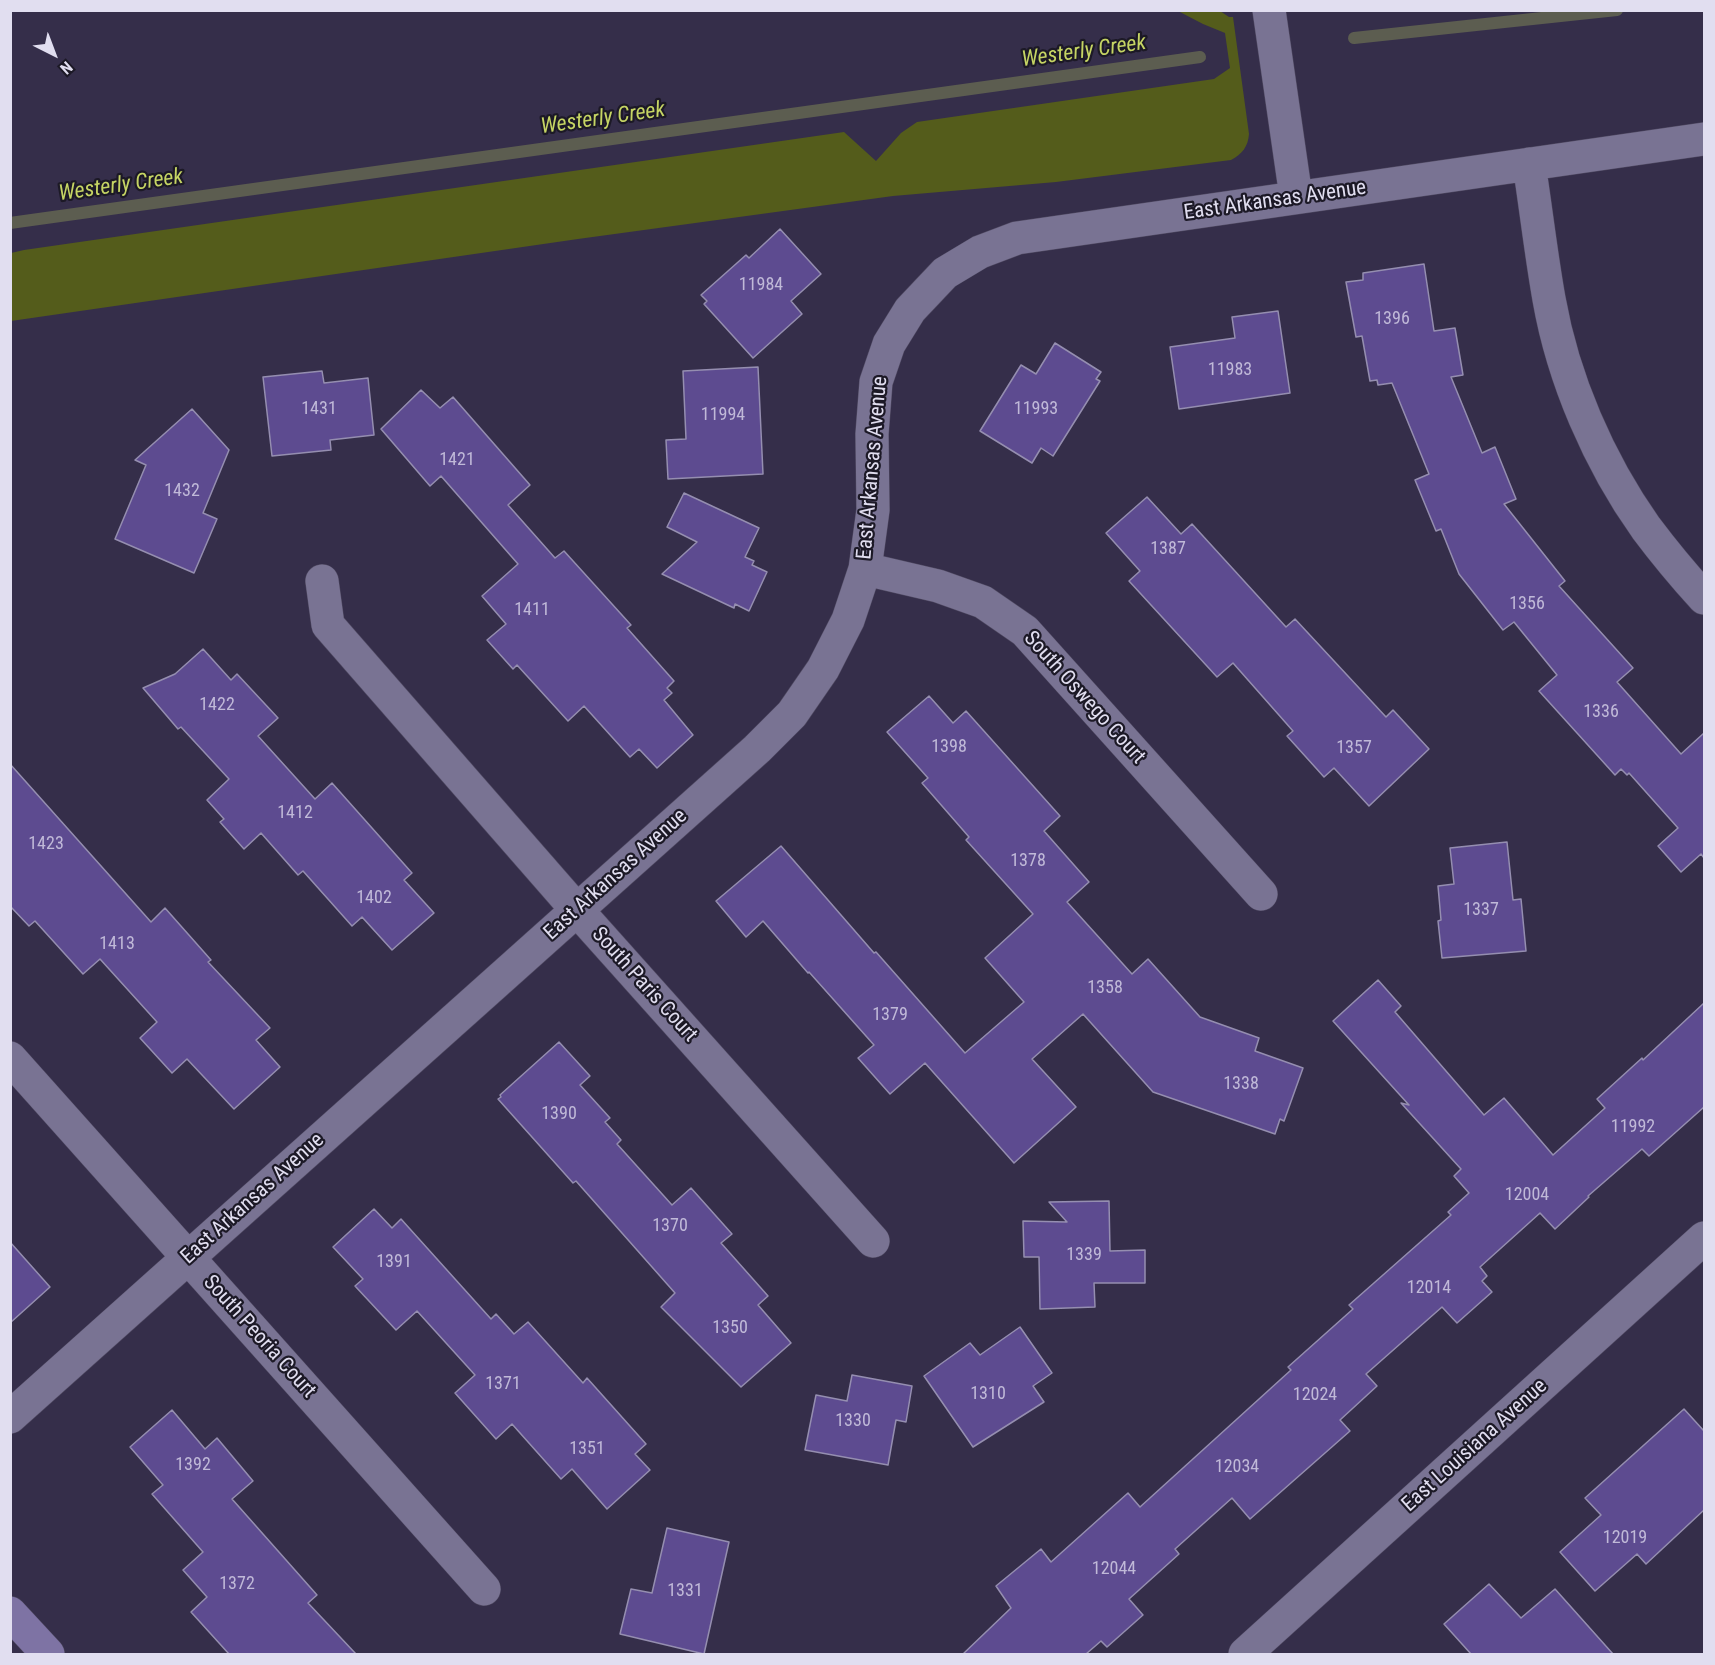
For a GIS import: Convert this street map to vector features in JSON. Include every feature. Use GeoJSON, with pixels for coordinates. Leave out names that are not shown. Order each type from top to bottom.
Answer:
{"type":"FeatureCollection","features":[{"type":"Feature","properties":{"kind":"main road"},"geometry":{"type":"LineString","coordinates":[[10,1612],[48,1654]]}},
{"type":"Feature","properties":{"kind":"street"},"geometry":{"type":"LineString","coordinates":[[1269,10],[1296,197]]}},
{"type":"Feature","properties":{"kind":"street","name":"East Arkansas Avenue"},"geometry":{"type":"LineString","coordinates":[[10,1417],[757,749],[792,714],[823,669],[848,620],[865,569],[873,510],[872,434],[876,382],[889,344],[910,310],[945,273],[980,252],[1017,238],[1704,139]]}},
{"type":"Feature","properties":{"kind":"street"},"geometry":{"type":"LineString","coordinates":[[1529,164],[1549,300],[1564,360],[1586,418],[1613,475],[1646,527],[1704,598]]}},
{"type":"Feature","properties":{"kind":"street","name":"South Oswego Court"},"geometry":{"type":"LineString","coordinates":[[865,569],[938,586],[983,602],[1025,631],[1261,894]]}},
{"type":"Feature","properties":{"kind":"street","name":"South Paris Court"},"geometry":{"type":"LineString","coordinates":[[322,581],[328,626],[873,1242]]}},
{"type":"Feature","properties":{"kind":"street","name":"South Peoria Court"},"geometry":{"type":"LineString","coordinates":[[10,1058],[484,1589]]}},
{"type":"Feature","properties":{"kind":"street","name":"East Louisiana Avenue"},"geometry":{"type":"LineString","coordinates":[[1245,1654],[1704,1238]]}},
{"type":"Feature","properties":{"kind":"green space"},"geometry":{"type":"Polygon","coordinates":[[[1178,11],[1220,11],[1233,17],[1249,134],[1244,150],[1231,160],[1056,182],[893,196],[11,321],[11,253],[24,250],[844,132],[876,161],[901,133],[917,122],[1214,79],[1230,68],[1225,33],[1178,11]]]}},
{"type":"Feature","properties":{"kind":"building"},"geometry":{"type":"Polygon","coordinates":[[[780,229],[821,274],[791,301],[802,314],[753,358],[704,304],[707,301],[701,295],[746,255],[749,258],[780,229]]]}},
{"type":"Feature","properties":{"kind":"building"},"geometry":{"type":"Polygon","coordinates":[[[1424,264],[1434,331],[1455,328],[1463,375],[1451,377],[1482,453],[1495,447],[1516,499],[1504,504],[1565,581],[1559,586],[1633,668],[1617,682],[1681,754],[1704,733],[1704,858],[1701,854],[1681,872],[1658,846],[1678,828],[1629,773],[1627,775],[1621,769],[1615,775],[1539,691],[1557,675],[1514,622],[1503,630],[1459,574],[1441,529],[1436,531],[1415,480],[1429,474],[1392,383],[1378,385],[1377,380],[1370,381],[1362,336],[1356,337],[1346,282],[1363,280],[1363,273],[1424,264]]]}},
{"type":"Feature","properties":{"kind":"building"},"geometry":{"type":"Polygon","coordinates":[[[1278,311],[1290,393],[1179,409],[1170,347],[1235,338],[1232,317],[1278,311]]]}},
{"type":"Feature","properties":{"kind":"building"},"geometry":{"type":"Polygon","coordinates":[[[1055,343],[1101,372],[1096,379],[1100,381],[1053,456],[1041,448],[1032,463],[980,431],[1021,365],[1036,374],[1055,343]]]}},
{"type":"Feature","properties":{"kind":"building"},"geometry":{"type":"Polygon","coordinates":[[[758,367],[763,474],[668,479],[666,440],[686,439],[683,371],[758,367]]]}},
{"type":"Feature","properties":{"kind":"building"},"geometry":{"type":"Polygon","coordinates":[[[322,371],[324,383],[368,378],[374,435],[330,440],[331,450],[272,456],[263,377],[322,371]]]}},
{"type":"Feature","properties":{"kind":"building"},"geometry":{"type":"Polygon","coordinates":[[[421,390],[440,408],[453,397],[530,485],[508,505],[555,558],[564,551],[631,625],[627,628],[674,681],[667,688],[672,693],[664,700],[693,735],[657,768],[639,749],[630,757],[584,706],[568,721],[517,665],[513,669],[487,640],[506,624],[482,596],[518,564],[441,476],[430,486],[381,429],[421,390]]]}},
{"type":"Feature","properties":{"kind":"building"},"geometry":{"type":"Polygon","coordinates":[[[192,409],[229,450],[203,513],[217,519],[194,573],[115,539],[146,465],[135,460],[192,409]]]}},
{"type":"Feature","properties":{"kind":"building"},"geometry":{"type":"Polygon","coordinates":[[[684,493],[759,528],[745,557],[754,561],[752,565],[767,572],[749,611],[735,604],[734,608],[662,574],[697,542],[667,527],[684,493]]]}},
{"type":"Feature","properties":{"kind":"building"},"geometry":{"type":"Polygon","coordinates":[[[1147,497],[1181,534],[1192,524],[1286,627],[1295,619],[1386,717],[1393,710],[1429,749],[1369,806],[1334,768],[1324,777],[1287,736],[1293,731],[1233,663],[1217,677],[1129,581],[1140,571],[1106,533],[1147,497]]]}},
{"type":"Feature","properties":{"kind":"building"},"geometry":{"type":"Polygon","coordinates":[[[203,649],[231,680],[237,674],[278,718],[258,736],[315,799],[332,783],[412,873],[404,880],[434,913],[392,950],[362,917],[352,926],[303,871],[298,875],[261,833],[244,849],[220,822],[224,819],[207,800],[229,779],[181,727],[178,729],[143,688],[175,674],[203,649]]]}},
{"type":"Feature","properties":{"kind":"building"},"geometry":{"type":"Polygon","coordinates":[[[929,696],[953,723],[966,711],[1060,816],[1044,831],[1089,882],[1067,902],[1132,974],[1148,959],[1200,1017],[1259,1038],[1255,1051],[1303,1068],[1284,1121],[1280,1119],[1275,1134],[1153,1092],[1083,1014],[1032,1059],[1076,1107],[1014,1163],[925,1063],[890,1094],[858,1058],[874,1045],[809,972],[763,921],[746,937],[716,901],[781,846],[965,1053],[1024,1002],[985,958],[1033,914],[966,840],[969,837],[922,783],[928,778],[887,732],[929,696]]]}},
{"type":"Feature","properties":{"kind":"building"},"geometry":{"type":"Polygon","coordinates":[[[10,764],[151,922],[165,908],[211,960],[208,962],[270,1028],[256,1040],[280,1067],[234,1109],[187,1059],[172,1073],[140,1038],[157,1022],[100,959],[83,974],[35,921],[29,926],[10,906],[10,764]]]}},
{"type":"Feature","properties":{"kind":"building"},"geometry":{"type":"Polygon","coordinates":[[[1507,842],[1513,900],[1521,899],[1526,951],[1442,958],[1438,921],[1441,920],[1438,886],[1454,884],[1450,848],[1507,842]]]}},
{"type":"Feature","properties":{"kind":"building"},"geometry":{"type":"Polygon","coordinates":[[[1378,980],[1401,1006],[1395,1012],[1484,1115],[1504,1098],[1553,1155],[1605,1108],[1597,1099],[1704,1003],[1704,1107],[1649,1156],[1642,1149],[1588,1196],[1555,1229],[1540,1213],[1480,1267],[1487,1276],[1482,1281],[1492,1292],[1457,1323],[1442,1307],[1366,1374],[1377,1386],[1340,1420],[1350,1431],[1250,1519],[1232,1498],[1175,1549],[1179,1554],[1129,1599],[1143,1615],[1107,1647],[1101,1641],[1086,1654],[963,1654],[1011,1608],[996,1586],[1041,1549],[1051,1562],[1128,1493],[1140,1507],[1291,1370],[1288,1367],[1353,1309],[1349,1305],[1451,1215],[1448,1212],[1469,1193],[1454,1176],[1461,1169],[1401,1103],[1409,1105],[1333,1021],[1378,980]]]}},
{"type":"Feature","properties":{"kind":"building"},"geometry":{"type":"Polygon","coordinates":[[[559,1042],[590,1076],[580,1085],[610,1118],[605,1122],[621,1140],[617,1144],[672,1205],[691,1188],[732,1234],[721,1243],[768,1296],[758,1305],[791,1343],[741,1387],[661,1307],[675,1293],[576,1181],[573,1183],[498,1099],[559,1042]]]}},
{"type":"Feature","properties":{"kind":"building"},"geometry":{"type":"Polygon","coordinates":[[[1109,1201],[1110,1251],[1145,1250],[1145,1283],[1094,1283],[1095,1307],[1040,1309],[1039,1257],[1024,1257],[1023,1221],[1067,1222],[1049,1202],[1109,1201]]]}},
{"type":"Feature","properties":{"kind":"building"},"geometry":{"type":"Polygon","coordinates":[[[374,1209],[392,1228],[401,1219],[491,1319],[496,1314],[514,1334],[528,1322],[583,1383],[587,1378],[646,1444],[635,1454],[650,1470],[607,1509],[572,1469],[561,1479],[512,1424],[496,1439],[455,1393],[475,1375],[417,1311],[396,1330],[355,1286],[363,1279],[333,1247],[374,1209]]]}},
{"type":"Feature","properties":{"kind":"building"},"geometry":{"type":"Polygon","coordinates":[[[10,1242],[50,1287],[10,1323],[10,1242]]]}},
{"type":"Feature","properties":{"kind":"building"},"geometry":{"type":"Polygon","coordinates":[[[1020,1327],[1052,1373],[1033,1386],[1044,1402],[973,1447],[924,1376],[970,1343],[980,1355],[1020,1327]]]}},
{"type":"Feature","properties":{"kind":"building"},"geometry":{"type":"Polygon","coordinates":[[[852,1375],[912,1386],[906,1422],[896,1420],[888,1465],[805,1450],[816,1395],[847,1401],[852,1375]]]}},
{"type":"Feature","properties":{"kind":"building"},"geometry":{"type":"Polygon","coordinates":[[[1684,1409],[1704,1431],[1704,1510],[1646,1564],[1637,1554],[1595,1591],[1560,1552],[1601,1515],[1585,1498],[1684,1409]]]}},
{"type":"Feature","properties":{"kind":"building"},"geometry":{"type":"Polygon","coordinates":[[[172,1410],[205,1449],[217,1438],[253,1481],[232,1499],[317,1595],[308,1603],[356,1654],[229,1654],[191,1612],[207,1597],[183,1570],[203,1552],[152,1494],[163,1485],[130,1447],[172,1410]]]}},
{"type":"Feature","properties":{"kind":"building"},"geometry":{"type":"Polygon","coordinates":[[[667,1528],[729,1542],[704,1654],[620,1634],[631,1589],[652,1593],[667,1528]]]}},
{"type":"Feature","properties":{"kind":"building"},"geometry":{"type":"Polygon","coordinates":[[[1489,1584],[1521,1618],[1555,1589],[1613,1654],[1471,1654],[1444,1624],[1489,1584]]]}},
{"type":"Feature","properties":{"kind":"waterway","name":"Westerly Creek"},"geometry":{"type":"LineString","coordinates":[[1354,38],[1617,10]]}},
{"type":"Feature","properties":{"kind":"waterway","name":"Westerly Creek"},"geometry":{"type":"LineString","coordinates":[[10,223],[1200,57]]}}]}
